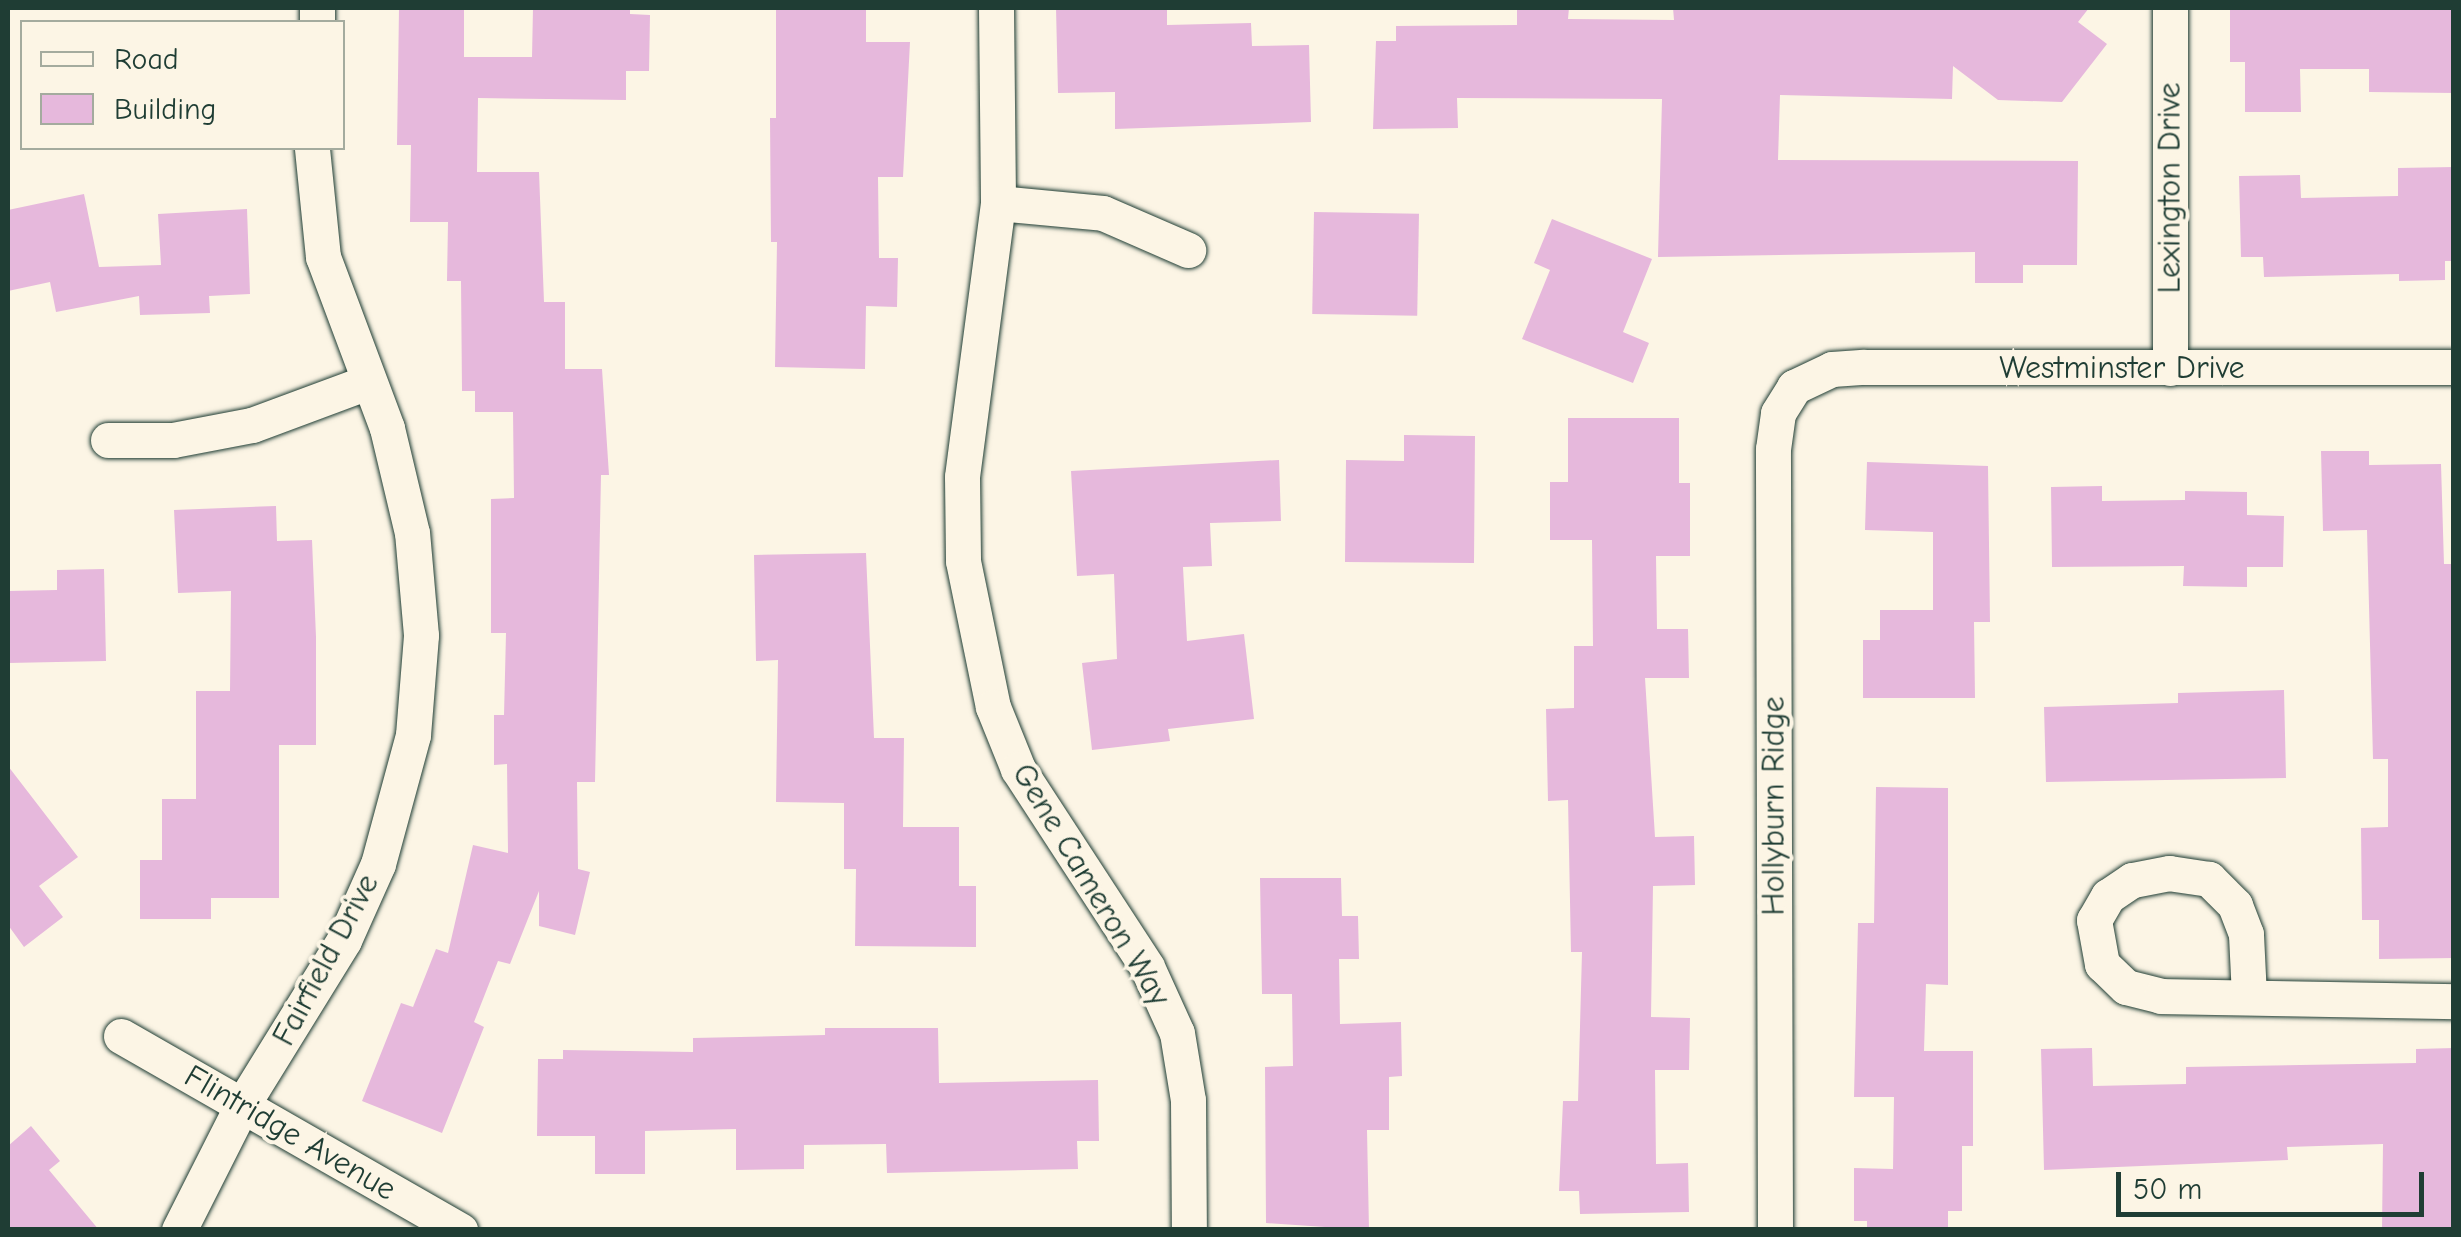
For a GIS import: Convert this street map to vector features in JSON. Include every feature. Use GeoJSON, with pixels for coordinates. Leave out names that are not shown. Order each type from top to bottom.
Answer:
{"type":"FeatureCollection","features":[{"type":"Feature","properties":{"kind":"street","name":"Gene Cameron Way"},"geometry":{"type":"LineString","coordinates":[[996,8],[998,203],[962,477],[963,561],[993,706],[1018,769],[1147,967],[1177,1034],[1188,1100],[1189,1230]]}},
{"type":"Feature","properties":{"kind":"street","name":"Lexington Drive"},"geometry":{"type":"LineString","coordinates":[[2170,8],[2170,368]]}},
{"type":"Feature","properties":{"kind":"street","name":"Fairfield Drive"},"geometry":{"type":"LineString","coordinates":[[180,1230],[241,1106],[344,940],[378,864],[414,734],[421,635],[412,533],[386,428],[365,383],[323,257],[312,150]]}},
{"type":"Feature","properties":{"kind":"street"},"geometry":{"type":"LineString","coordinates":[[998,203],[1103,213],[1188,250]]}},
{"type":"Feature","properties":{"kind":"street","name":"Westminster Drive"},"geometry":{"type":"LineString","coordinates":[[1794,386],[1832,369],[1864,367],[2454,368]]}},
{"type":"Feature","properties":{"kind":"street"},"geometry":{"type":"LineString","coordinates":[[108,440],[173,440],[252,426],[365,383]]}},
{"type":"Feature","properties":{"kind":"street","name":"Hollyburn Ridge"},"geometry":{"type":"LineString","coordinates":[[1775,1230],[1773,449],[1778,413],[1794,386]]}},
{"type":"Feature","properties":{"kind":"street"},"geometry":{"type":"LineString","coordinates":[[2248,996],[2246,934],[2235,905],[2209,879],[2170,874],[2132,880],[2108,896],[2094,920],[2102,964],[2126,987],[2161,996],[2454,1000]]}},
{"type":"Feature","properties":{"kind":"street","name":"Flintridge Avenue"},"geometry":{"type":"LineString","coordinates":[[121,1036],[460,1230]]}},
{"type":"Feature","properties":{"kind":"building"},"geometry":{"type":"Polygon","coordinates":[[[399,8],[464,8],[464,57],[532,57],[533,8],[630,8],[630,14],[650,15],[649,71],[626,71],[626,100],[478,98],[477,172],[539,172],[544,302],[565,302],[565,369],[602,369],[609,475],[601,475],[595,782],[577,782],[578,869],[590,872],[575,935],[539,926],[539,891],[510,964],[498,961],[474,1022],[484,1027],[442,1133],[362,1101],[401,1003],[413,1007],[436,949],[448,953],[473,845],[508,853],[507,764],[494,765],[494,715],[504,715],[506,633],[491,633],[491,499],[514,498],[513,412],[475,412],[475,391],[462,391],[461,281],[447,281],[448,222],[410,222],[411,145],[397,145],[399,8]]]}},
{"type":"Feature","properties":{"kind":"building"},"geometry":{"type":"Polygon","coordinates":[[[776,8],[866,8],[866,42],[910,42],[903,177],[878,177],[879,258],[898,258],[897,307],[866,306],[865,369],[775,367],[777,242],[771,242],[770,118],[776,118],[776,8]]]}},
{"type":"Feature","properties":{"kind":"building"},"geometry":{"type":"Polygon","coordinates":[[[1056,8],[1167,8],[1167,25],[1251,23],[1252,46],[1309,45],[1311,122],[1115,129],[1115,92],[1058,93],[1056,8]]]}},
{"type":"Feature","properties":{"kind":"building"},"geometry":{"type":"Polygon","coordinates":[[[1517,8],[1569,8],[1568,19],[1674,20],[1673,8],[2089,8],[2078,22],[2107,44],[2062,102],[1998,100],[1953,66],[1952,99],[1780,95],[1778,160],[2078,161],[2077,265],[2023,265],[2023,283],[1975,283],[1975,252],[1658,257],[1662,99],[1457,98],[1458,128],[1373,129],[1376,41],[1396,41],[1396,26],[1517,25],[1517,8]]]}},
{"type":"Feature","properties":{"kind":"building"},"geometry":{"type":"Polygon","coordinates":[[[2230,8],[2454,8],[2454,93],[2369,92],[2369,69],[2300,69],[2301,112],[2245,112],[2245,62],[2230,62],[2230,8]]]}},
{"type":"Feature","properties":{"kind":"building"},"geometry":{"type":"Polygon","coordinates":[[[2454,167],[2454,261],[2445,261],[2445,280],[2399,281],[2399,274],[2264,277],[2263,257],[2241,257],[2239,176],[2300,175],[2301,198],[2398,196],[2398,168],[2454,167]]]}},
{"type":"Feature","properties":{"kind":"building"},"geometry":{"type":"Polygon","coordinates":[[[84,194],[99,267],[161,265],[158,214],[247,209],[250,294],[209,296],[210,313],[140,315],[139,296],[56,312],[50,282],[8,291],[8,210],[84,194]]]}},
{"type":"Feature","properties":{"kind":"building"},"geometry":{"type":"Polygon","coordinates":[[[1314,212],[1419,214],[1417,316],[1312,314],[1314,212]]]}},
{"type":"Feature","properties":{"kind":"building"},"geometry":{"type":"Polygon","coordinates":[[[1552,219],[1652,259],[1623,332],[1649,343],[1633,383],[1522,339],[1550,270],[1534,263],[1552,219]]]}},
{"type":"Feature","properties":{"kind":"building"},"geometry":{"type":"Polygon","coordinates":[[[1568,418],[1679,418],[1679,483],[1690,483],[1690,556],[1656,556],[1657,629],[1688,629],[1689,678],[1645,678],[1655,837],[1694,836],[1695,885],[1653,886],[1651,1017],[1690,1018],[1689,1070],[1655,1070],[1656,1164],[1688,1163],[1689,1212],[1580,1214],[1579,1191],[1559,1191],[1563,1101],[1578,1101],[1582,952],[1571,952],[1568,800],[1548,801],[1546,709],[1574,708],[1574,646],[1593,646],[1592,540],[1550,540],[1550,482],[1568,482],[1568,418]]]}},
{"type":"Feature","properties":{"kind":"building"},"geometry":{"type":"Polygon","coordinates":[[[1404,435],[1475,436],[1474,563],[1345,562],[1346,460],[1404,461],[1404,435]]]}},
{"type":"Feature","properties":{"kind":"building"},"geometry":{"type":"Polygon","coordinates":[[[2321,451],[2369,451],[2369,465],[2441,464],[2444,564],[2454,564],[2454,958],[2379,959],[2379,920],[2362,920],[2361,828],[2388,827],[2388,759],[2373,759],[2367,530],[2323,531],[2321,451]]]}},
{"type":"Feature","properties":{"kind":"building"},"geometry":{"type":"Polygon","coordinates":[[[1279,460],[1281,521],[1210,523],[1212,566],[1183,567],[1187,641],[1244,634],[1254,719],[1168,729],[1170,741],[1092,750],[1082,663],[1117,659],[1114,574],[1077,576],[1071,471],[1279,460]]]}},
{"type":"Feature","properties":{"kind":"building"},"geometry":{"type":"Polygon","coordinates":[[[1867,462],[1988,466],[1990,622],[1974,622],[1975,698],[1863,698],[1863,640],[1880,640],[1880,610],[1933,610],[1933,532],[1865,530],[1867,462]]]}},
{"type":"Feature","properties":{"kind":"building"},"geometry":{"type":"Polygon","coordinates":[[[2102,486],[2102,501],[2185,500],[2185,491],[2247,492],[2247,515],[2284,516],[2283,567],[2247,567],[2247,587],[2183,586],[2184,566],[2052,567],[2051,487],[2102,486]]]}},
{"type":"Feature","properties":{"kind":"building"},"geometry":{"type":"Polygon","coordinates":[[[276,506],[277,541],[312,540],[316,637],[316,745],[279,745],[279,898],[211,898],[211,919],[140,919],[140,860],[162,860],[162,799],[196,799],[196,691],[230,691],[231,591],[178,593],[174,510],[276,506]]]}},
{"type":"Feature","properties":{"kind":"building"},"geometry":{"type":"Polygon","coordinates":[[[866,553],[874,738],[904,738],[903,827],[959,827],[959,886],[976,886],[976,947],[855,946],[856,869],[844,869],[844,803],[776,802],[778,660],[756,661],[754,555],[866,553]]]}},
{"type":"Feature","properties":{"kind":"building"},"geometry":{"type":"Polygon","coordinates":[[[104,569],[106,661],[8,663],[8,591],[57,590],[57,570],[104,569]]]}},
{"type":"Feature","properties":{"kind":"building"},"geometry":{"type":"Polygon","coordinates":[[[2284,690],[2286,778],[2046,782],[2044,707],[2178,703],[2178,693],[2284,690]]]}},
{"type":"Feature","properties":{"kind":"building"},"geometry":{"type":"Polygon","coordinates":[[[8,766],[78,857],[39,886],[63,917],[24,947],[8,925],[8,766]]]}},
{"type":"Feature","properties":{"kind":"building"},"geometry":{"type":"Polygon","coordinates":[[[1876,787],[1948,788],[1948,985],[1926,984],[1924,1051],[1973,1051],[1973,1146],[1962,1146],[1962,1211],[1948,1211],[1948,1230],[1867,1230],[1867,1221],[1854,1221],[1854,1168],[1893,1169],[1894,1097],[1854,1097],[1858,923],[1874,923],[1876,787]]]}},
{"type":"Feature","properties":{"kind":"building"},"geometry":{"type":"Polygon","coordinates":[[[1260,878],[1341,878],[1342,916],[1358,916],[1359,959],[1339,959],[1340,1024],[1401,1022],[1402,1076],[1389,1077],[1389,1130],[1367,1130],[1369,1230],[1266,1223],[1265,1067],[1293,1066],[1292,994],[1262,994],[1260,878]]]}},
{"type":"Feature","properties":{"kind":"building"},"geometry":{"type":"Polygon","coordinates":[[[825,1028],[938,1028],[939,1083],[1098,1080],[1099,1141],[1077,1141],[1078,1169],[887,1173],[886,1144],[804,1145],[804,1169],[736,1170],[736,1129],[645,1131],[645,1174],[595,1174],[595,1136],[537,1136],[538,1059],[563,1059],[563,1050],[693,1052],[693,1038],[825,1035],[825,1028]]]}},
{"type":"Feature","properties":{"kind":"building"},"geometry":{"type":"Polygon","coordinates":[[[2092,1048],[2093,1086],[2186,1084],[2186,1067],[2416,1063],[2416,1049],[2454,1048],[2454,1230],[2382,1230],[2383,1144],[2287,1147],[2288,1160],[2044,1170],[2041,1049],[2092,1048]]]}},
{"type":"Feature","properties":{"kind":"building"},"geometry":{"type":"Polygon","coordinates":[[[31,1126],[60,1161],[49,1170],[99,1230],[8,1230],[8,1146],[31,1126]]]}}]}
